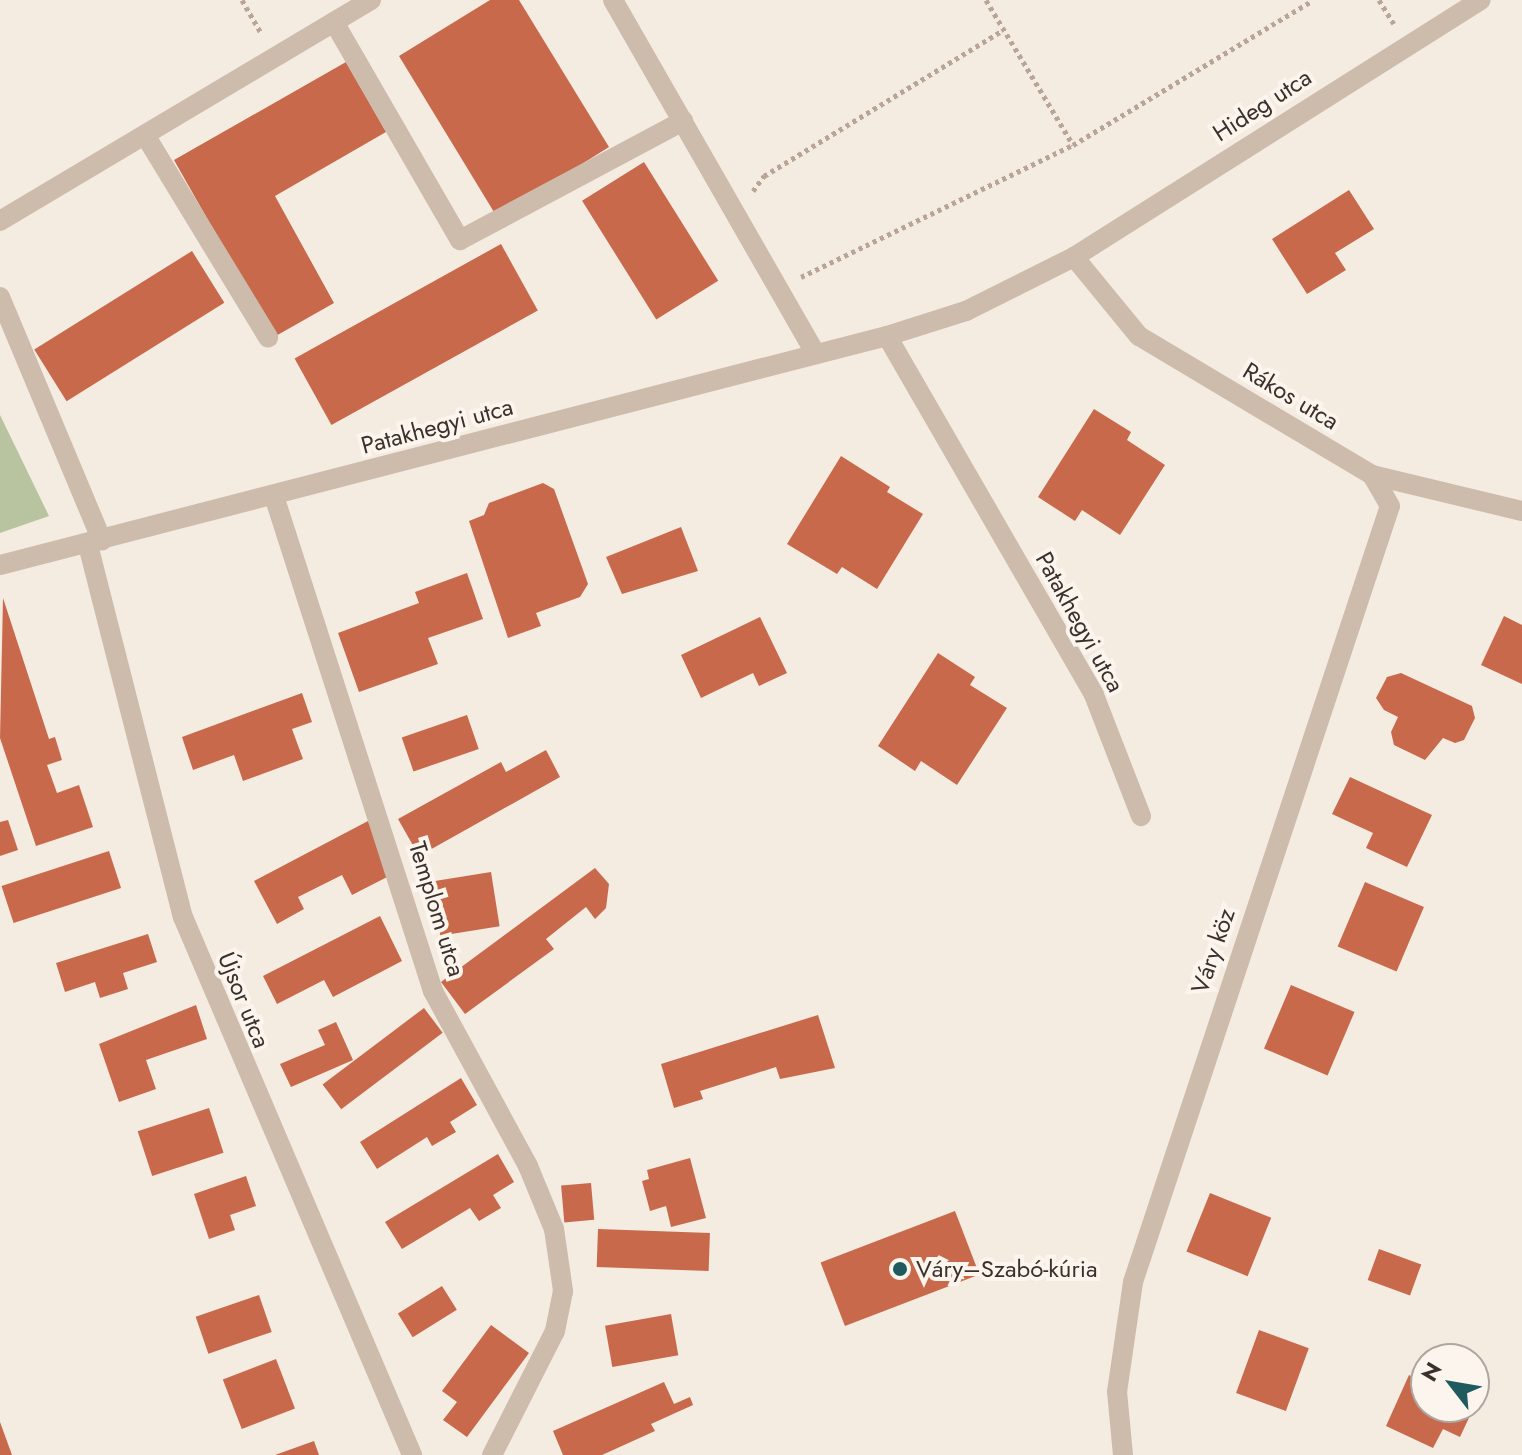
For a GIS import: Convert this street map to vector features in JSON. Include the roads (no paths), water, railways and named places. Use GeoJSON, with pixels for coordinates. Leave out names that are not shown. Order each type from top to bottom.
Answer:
{"type":"FeatureCollection","features":[{"type":"Feature","properties":{"kind":"street"},"geometry":{"type":"LineString","coordinates":[[0,221],[371,0]]}},
{"type":"Feature","properties":{"kind":"street"},"geometry":{"type":"LineString","coordinates":[[613,0],[816,354]]}},
{"type":"Feature","properties":{"kind":"street","name":"Hideg utca"},"geometry":{"type":"LineString","coordinates":[[1074,257],[1481,0]]}},
{"type":"Feature","properties":{"kind":"street"},"geometry":{"type":"LineString","coordinates":[[334,22],[460,240],[683,121]]}},
{"type":"Feature","properties":{"kind":"street"},"geometry":{"type":"LineString","coordinates":[[145,135],[268,337]]}},
{"type":"Feature","properties":{"kind":"street","name":"Patakhegyi utca"},"geometry":{"type":"LineString","coordinates":[[0,565],[95,543],[887,336],[966,311],[1074,257]]}},
{"type":"Feature","properties":{"kind":"street","name":"Rákos utca"},"geometry":{"type":"LineString","coordinates":[[1074,257],[1139,336],[1372,475],[1522,511]]}},
{"type":"Feature","properties":{"kind":"street","name":"Újsor utca"},"geometry":{"type":"LineString","coordinates":[[0,297],[95,543],[183,917],[412,1455]]}},
{"type":"Feature","properties":{"kind":"street","name":"Patakhegyi utca"},"geometry":{"type":"LineString","coordinates":[[887,336],[1094,695],[1141,816]]}},
{"type":"Feature","properties":{"kind":"street","name":"Váry köz"},"geometry":{"type":"LineString","coordinates":[[1123,1455],[1117,1392],[1133,1282],[1390,506],[1372,475]]}},
{"type":"Feature","properties":{"kind":"street","name":"Templom utca"},"geometry":{"type":"LineString","coordinates":[[274,496],[379,810],[433,991],[528,1166],[554,1229],[563,1291],[555,1331],[492,1455]]}},
{"type":"Feature","properties":{"kind":"place","name":"Váry–Szabó-kúria"},"geometry":{"type":"Point","coordinates":[900,1269]}}]}
